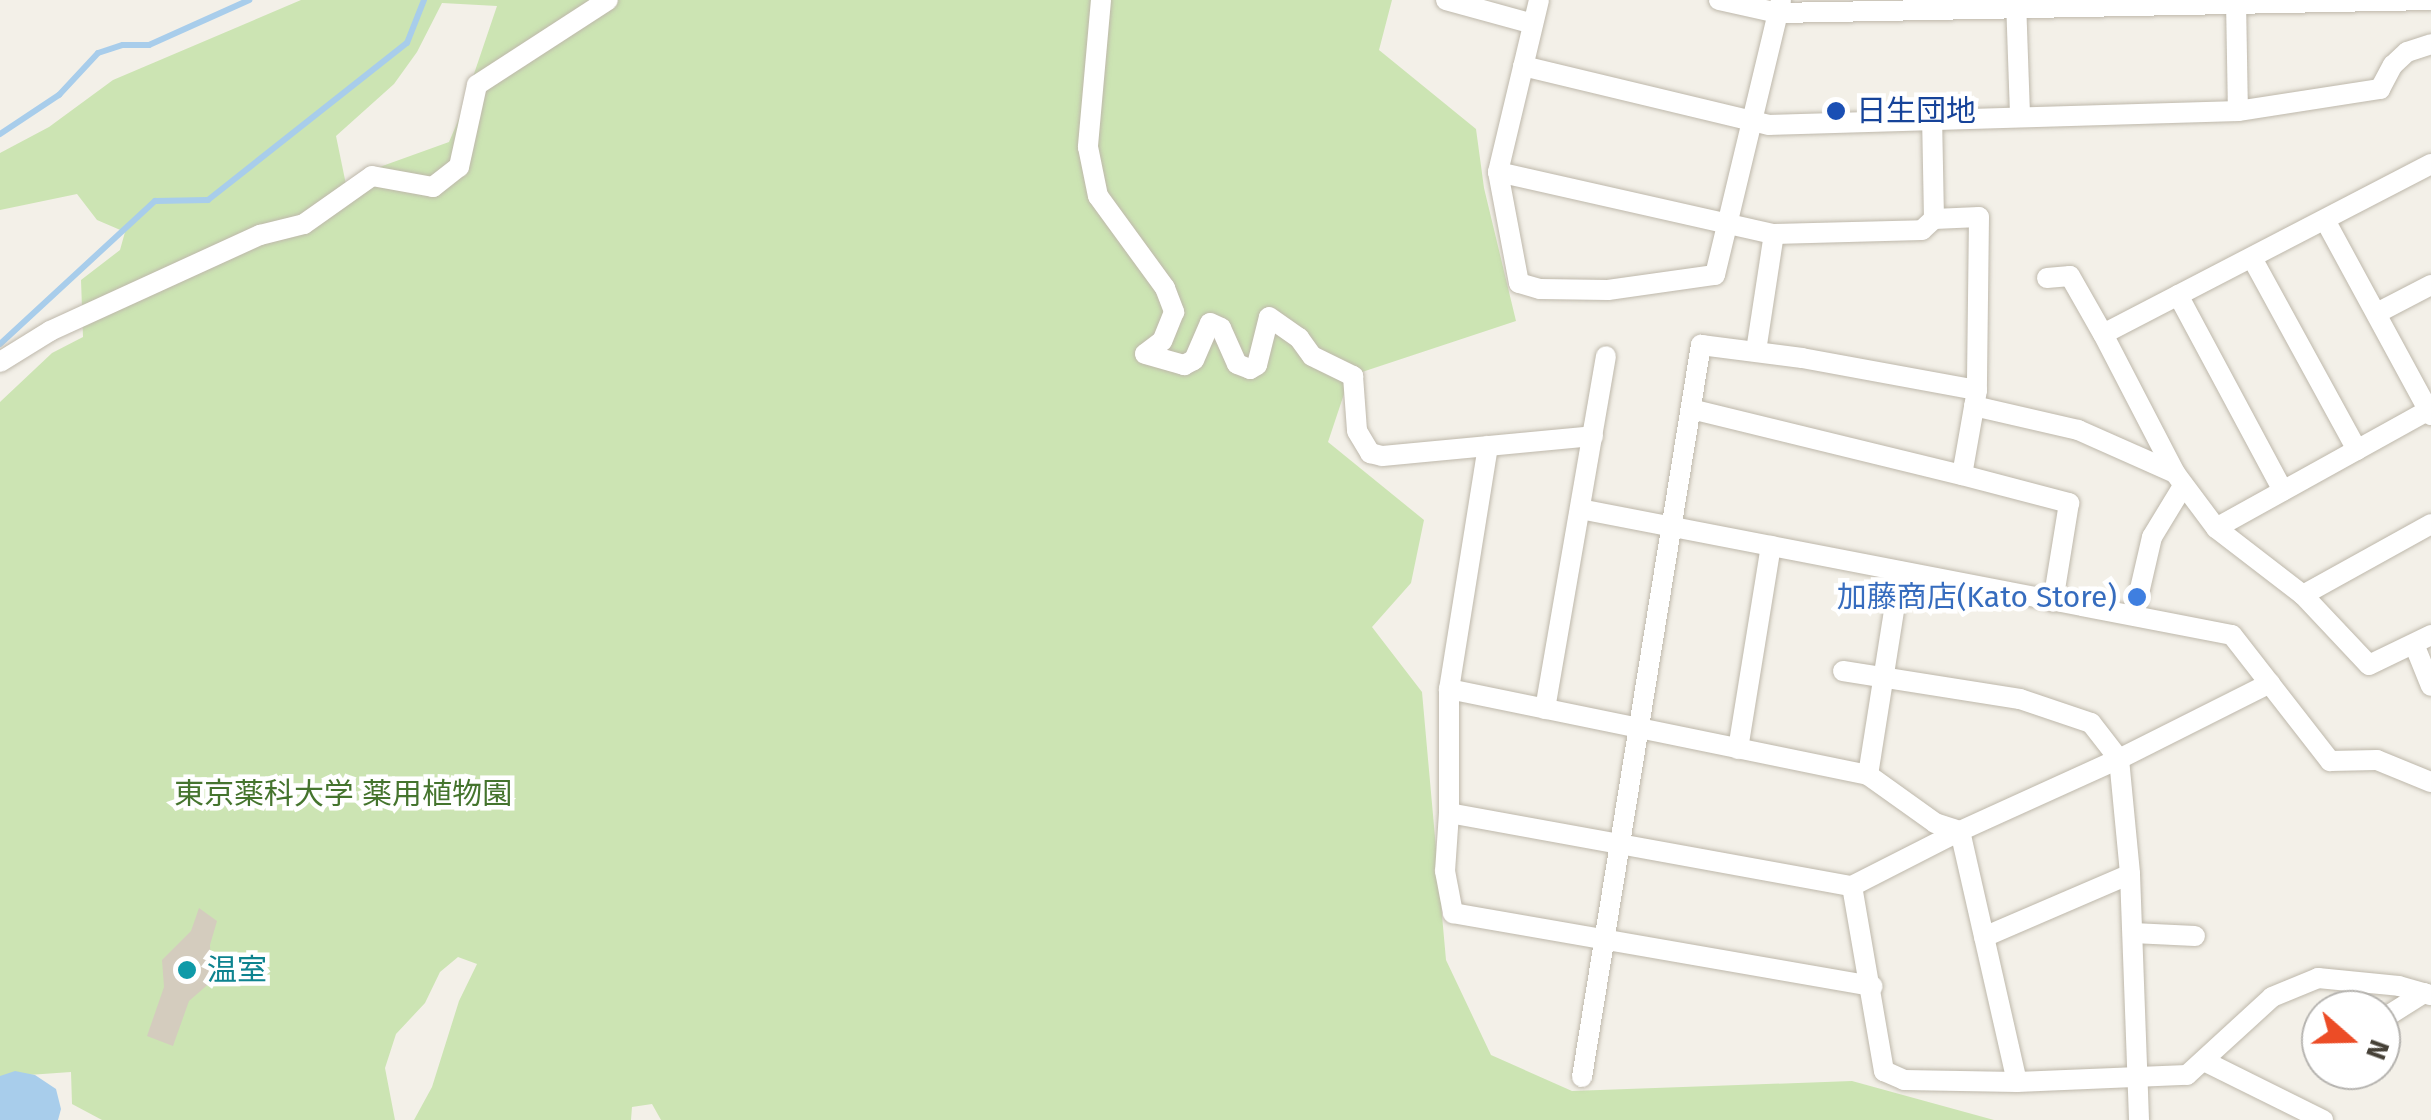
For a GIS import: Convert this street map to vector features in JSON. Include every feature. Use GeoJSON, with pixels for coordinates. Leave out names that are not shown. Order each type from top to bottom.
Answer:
{"type":"FeatureCollection","features":[{"type":"Feature","properties":{"kind":"street"},"geometry":{"type":"LineString","coordinates":[[0,362],[6,354],[260,236],[304,224],[372,176],[433,186],[459,166],[477,86],[608,0]]}},
{"type":"Feature","properties":{"kind":"street"},"geometry":{"type":"LineString","coordinates":[[1100,0],[1088,147],[1098,196],[1164,288],[1174,312],[1162,341],[1145,354],[1184,366],[1194,360],[1210,322],[1221,328],[1236,364],[1250,369],[1258,366],[1269,317],[1278,319],[1312,356],[1353,376],[1357,431],[1364,447],[1382,456],[1592,436]]}},
{"type":"Feature","properties":{"kind":"street"},"geometry":{"type":"LineString","coordinates":[[1446,0],[1534,24]]}},
{"type":"Feature","properties":{"kind":"street"},"geometry":{"type":"LineString","coordinates":[[1539,0],[1498,172],[1518,283],[1540,289],[1608,290],[1715,276],[1780,7]]}},
{"type":"Feature","properties":{"kind":"street"},"geometry":{"type":"LineString","coordinates":[[1719,0],[1780,7],[2431,0]]}},
{"type":"Feature","properties":{"kind":"street"},"geometry":{"type":"LineString","coordinates":[[2236,2],[2238,111]]}},
{"type":"Feature","properties":{"kind":"street"},"geometry":{"type":"LineString","coordinates":[[2016,5],[2020,116]]}},
{"type":"Feature","properties":{"kind":"street"},"geometry":{"type":"LineString","coordinates":[[1523,66],[1769,125],[2238,111],[2380,89],[2393,65],[2407,52],[2431,44]]}},
{"type":"Feature","properties":{"kind":"street"},"geometry":{"type":"LineString","coordinates":[[1932,119],[1934,219]]}},
{"type":"Feature","properties":{"kind":"street"},"geometry":{"type":"LineString","coordinates":[[2103,334],[2431,164]]}},
{"type":"Feature","properties":{"kind":"street"},"geometry":{"type":"LineString","coordinates":[[1498,172],[1774,234],[1922,230],[1934,219],[1980,217],[1975,398],[1962,475]]}},
{"type":"Feature","properties":{"kind":"street"},"geometry":{"type":"LineString","coordinates":[[2216,528],[2430,411],[2325,220]]}},
{"type":"Feature","properties":{"kind":"street"},"geometry":{"type":"LineString","coordinates":[[1756,351],[1774,234]]}},
{"type":"Feature","properties":{"kind":"street"},"geometry":{"type":"LineString","coordinates":[[2252,258],[2357,450]]}},
{"type":"Feature","properties":{"kind":"street"},"geometry":{"type":"LineString","coordinates":[[2047,278],[2070,276],[2179,479],[2216,528],[2302,595],[2369,665],[2423,639],[2431,686]]}},
{"type":"Feature","properties":{"kind":"street"},"geometry":{"type":"LineString","coordinates":[[2377,313],[2431,285]]}},
{"type":"Feature","properties":{"kind":"street"},"geometry":{"type":"LineString","coordinates":[[2178,296],[2283,490]]}},
{"type":"Feature","properties":{"kind":"street"},"geometry":{"type":"LineString","coordinates":[[1582,1077],[1702,345],[1756,351],[1975,398],[2078,430],[2179,479]]}},
{"type":"Feature","properties":{"kind":"street"},"geometry":{"type":"LineString","coordinates":[[1546,709],[1606,356]]}},
{"type":"Feature","properties":{"kind":"street"},"geometry":{"type":"LineString","coordinates":[[1691,409],[2069,503],[2053,602]]}},
{"type":"Feature","properties":{"kind":"street"},"geometry":{"type":"LineString","coordinates":[[1488,446],[1449,689],[1445,871],[1453,913],[1873,986]]}},
{"type":"Feature","properties":{"kind":"street"},"geometry":{"type":"LineString","coordinates":[[2134,616],[2152,537],[2179,479]]}},
{"type":"Feature","properties":{"kind":"street"},"geometry":{"type":"LineString","coordinates":[[1580,509],[2232,635],[2330,761],[2377,760],[2431,782]]}},
{"type":"Feature","properties":{"kind":"street"},"geometry":{"type":"LineString","coordinates":[[2302,595],[2431,524]]}},
{"type":"Feature","properties":{"kind":"street"},"geometry":{"type":"LineString","coordinates":[[1738,749],[1770,546]]}},
{"type":"Feature","properties":{"kind":"street"},"geometry":{"type":"LineString","coordinates":[[1868,775],[1900,572]]}},
{"type":"Feature","properties":{"kind":"street"},"geometry":{"type":"LineString","coordinates":[[1844,672],[2020,699],[2090,723],[2120,760],[2130,874],[2139,1120]]}},
{"type":"Feature","properties":{"kind":"street"},"geometry":{"type":"LineString","coordinates":[[1449,814],[1852,886],[1960,831],[2120,760],[2270,683]]}},
{"type":"Feature","properties":{"kind":"street"},"geometry":{"type":"LineString","coordinates":[[1449,689],[1868,775],[1935,823],[1960,831]]}},
{"type":"Feature","properties":{"kind":"street"},"geometry":{"type":"LineString","coordinates":[[1960,831],[2017,1082]]}},
{"type":"Feature","properties":{"kind":"street"},"geometry":{"type":"LineString","coordinates":[[1984,937],[2130,874]]}},
{"type":"Feature","properties":{"kind":"street"},"geometry":{"type":"LineString","coordinates":[[1852,886],[1873,986],[1884,1071],[1904,1080],[2017,1082],[2187,1076],[2272,997],[2318,978],[2428,994]]}},
{"type":"Feature","properties":{"kind":"street"},"geometry":{"type":"LineString","coordinates":[[2133,934],[2195,936]]}},
{"type":"Feature","properties":{"kind":"street"},"geometry":{"type":"LineString","coordinates":[[2401,1009],[2428,994]]}},
{"type":"Feature","properties":{"kind":"street"},"geometry":{"type":"LineString","coordinates":[[2204,1061],[2323,1120]]}},
{"type":"Feature","properties":{"kind":"green space","name":"東京薬科大学 薬用植物園"},"geometry":{"type":"Polygon","coordinates":[[[301,0],[1392,0],[1379,50],[1476,129],[1484,188],[1516,321],[1350,376],[1328,442],[1424,520],[1411,583],[1372,627],[1422,692],[1446,960],[1491,1055],[1572,1091],[1852,1081],[1994,1120],[661,1120],[652,1104],[632,1107],[631,1120],[414,1120],[432,1087],[459,1001],[477,964],[458,957],[440,972],[425,1003],[396,1034],[385,1068],[395,1120],[102,1120],[72,1104],[71,1072],[0,1077],[0,402],[52,353],[83,337],[81,280],[120,250],[125,232],[97,220],[77,194],[0,210],[0,153],[49,127],[113,80],[301,0]],[[442,3],[417,52],[394,84],[336,136],[349,199],[374,169],[449,142],[497,6],[442,3]]]}},
{"type":"Feature","properties":{"kind":"water"},"geometry":{"type":"Polygon","coordinates":[[[15,1071],[35,1075],[56,1089],[61,1109],[58,1120],[0,1120],[0,1076],[15,1071]]]}},
{"type":"Feature","properties":{"kind":"building","name":"温室"},"geometry":{"type":"Polygon","coordinates":[[[199,908],[217,921],[210,945],[212,981],[189,1001],[173,1046],[147,1036],[164,987],[162,960],[191,931],[199,908]]]}},
{"type":"Feature","properties":{"kind":"waterway"},"geometry":{"type":"LineString","coordinates":[[0,134],[59,95],[98,53],[123,45],[149,45],[249,0]]}},
{"type":"Feature","properties":{"kind":"waterway"},"geometry":{"type":"LineString","coordinates":[[0,344],[155,201],[208,200],[407,43],[424,0]]}},
{"type":"Feature","properties":{"kind":"place","name":"日生団地"},"geometry":{"type":"Point","coordinates":[1836,111]}},
{"type":"Feature","properties":{"kind":"place","name":"加藤商店(Kato Store)"},"geometry":{"type":"Point","coordinates":[2137,597]}},
{"type":"Feature","properties":{"kind":"place","name":"温室"},"geometry":{"type":"Point","coordinates":[187,970]}}]}
